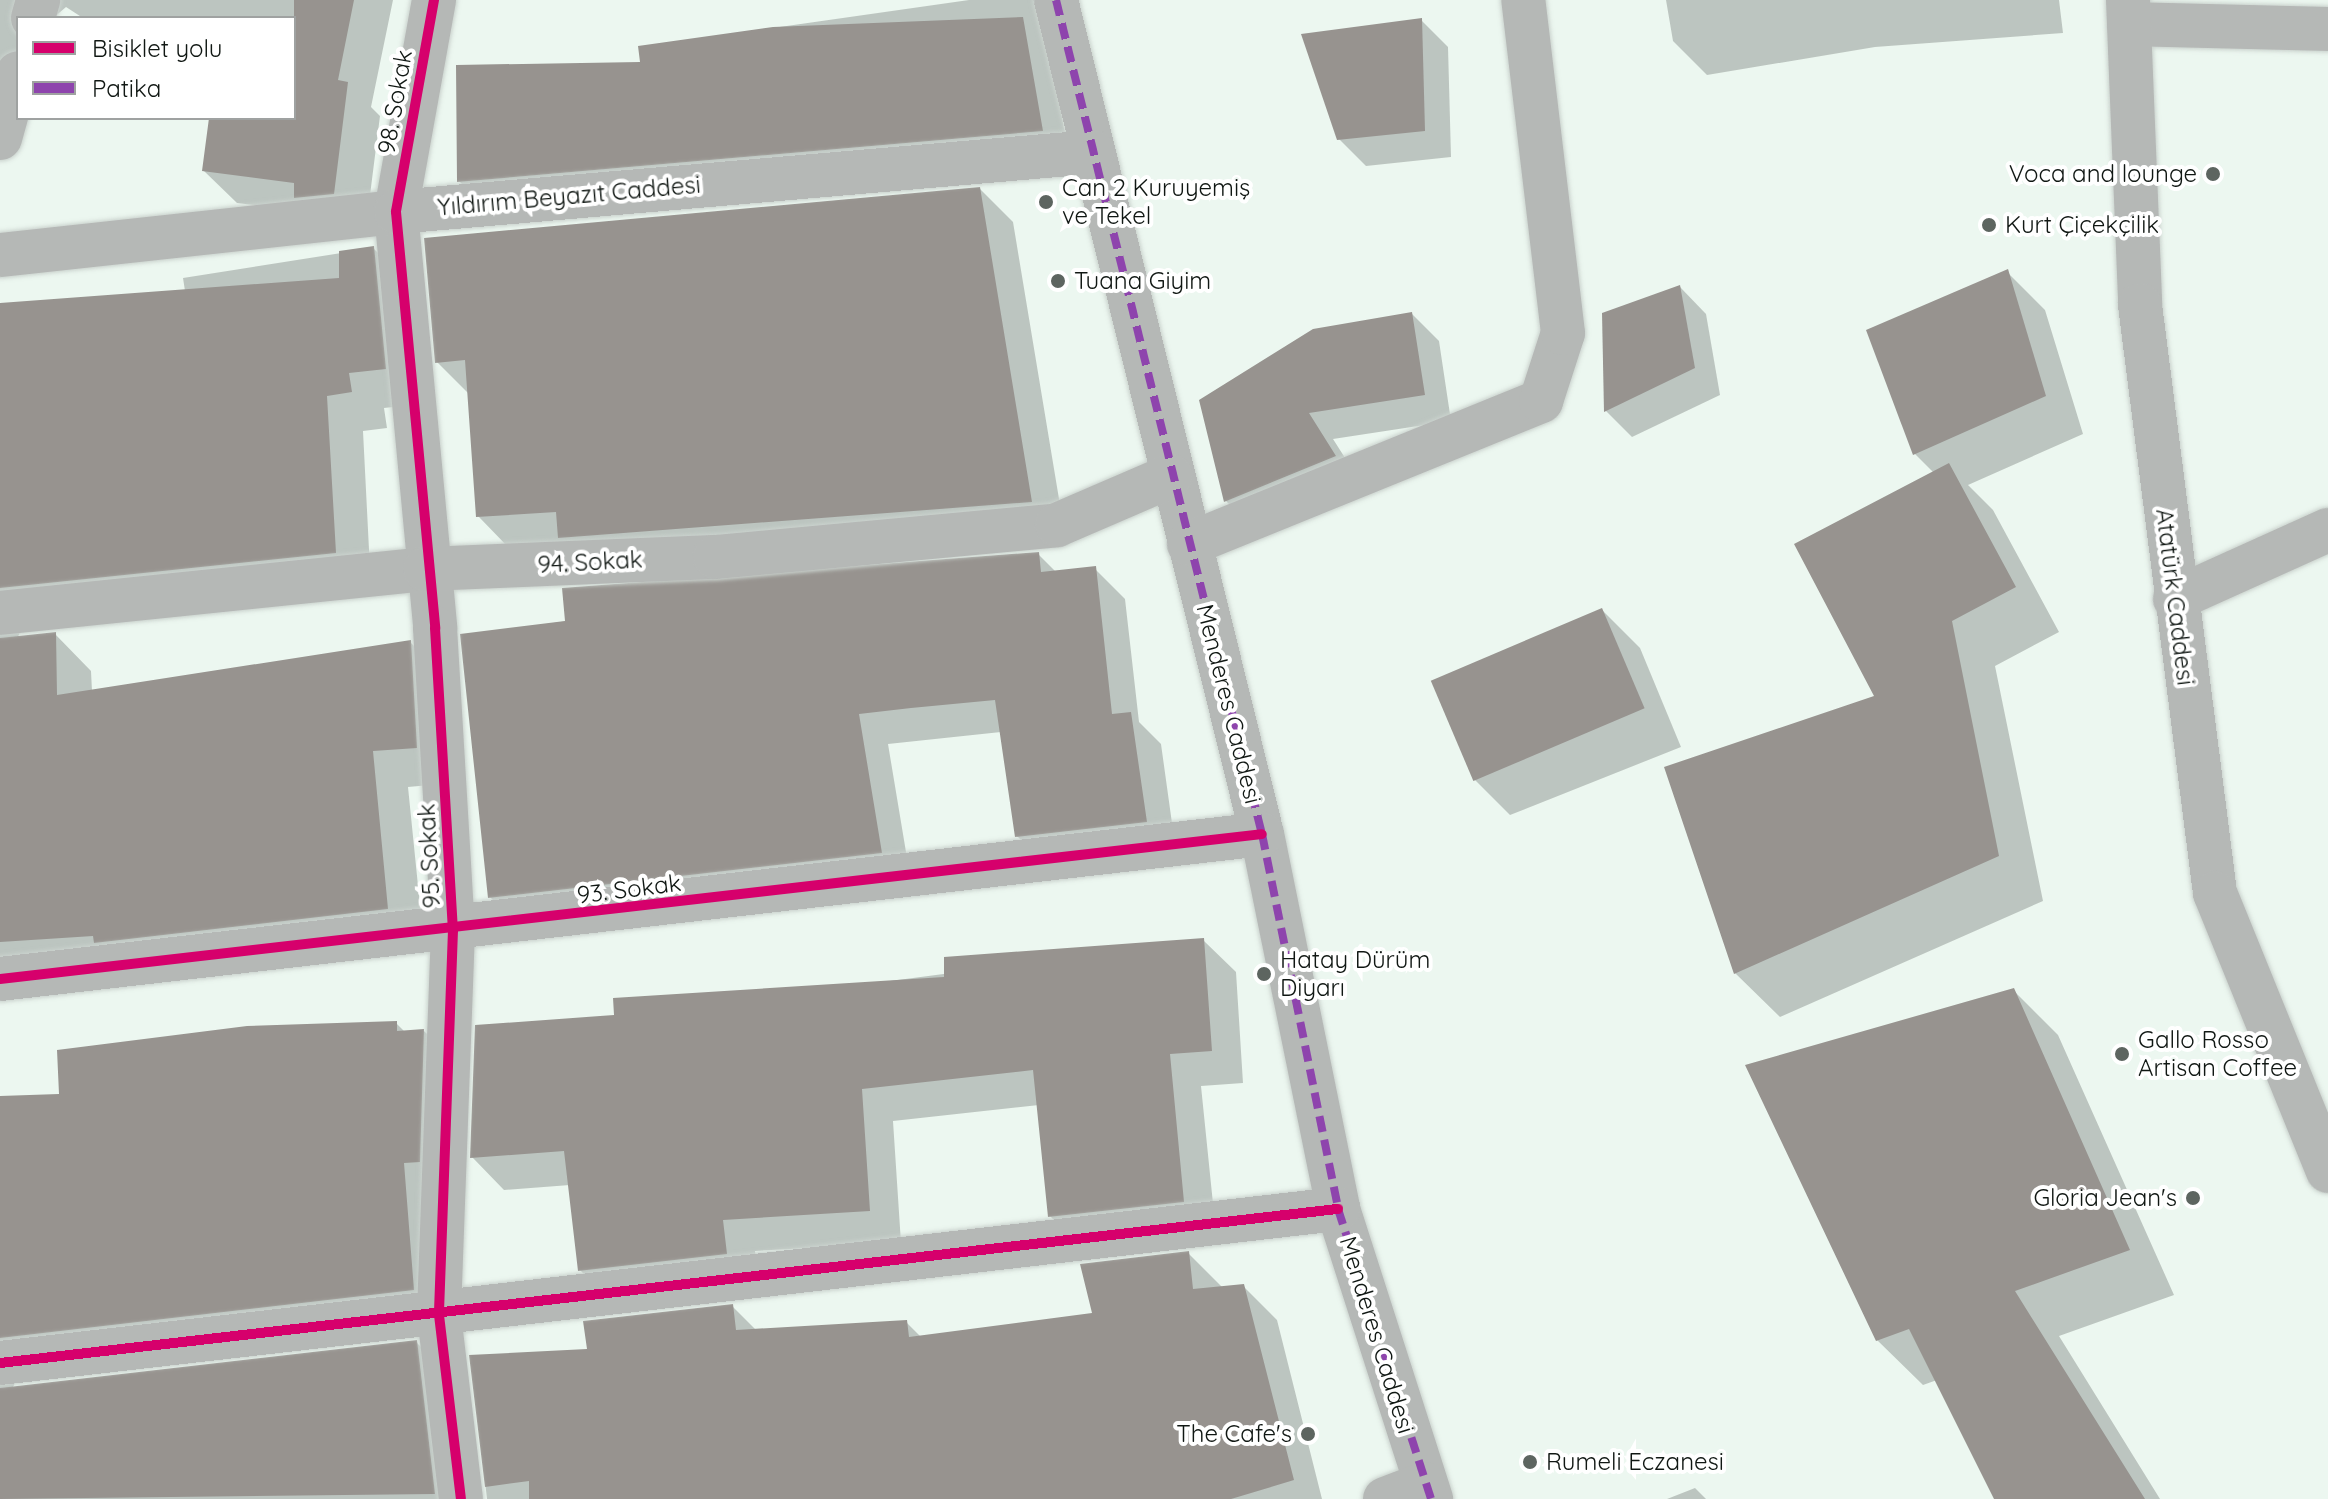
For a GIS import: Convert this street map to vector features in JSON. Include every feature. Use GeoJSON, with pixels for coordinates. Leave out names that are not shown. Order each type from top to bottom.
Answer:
{"type":"FeatureCollection","features":[{"type":"Feature","properties":{"kind":"street","name":"98. Sokak"},"geometry":{"type":"LineString","coordinates":[[396,212],[434,0]]}},
{"type":"Feature","properties":{"kind":"street","name":"Menderes Caddesi"},"geometry":{"type":"LineString","coordinates":[[1056,0],[1171,476],[1262,834],[1338,1209],[1413,1494]]}},
{"type":"Feature","properties":{"kind":"street"},"geometry":{"type":"LineString","coordinates":[[1189,544],[1541,401],[1563,333],[1523,0]]}},
{"type":"Feature","properties":{"kind":"street"},"geometry":{"type":"LineString","coordinates":[[2128,12],[2328,29]]}},
{"type":"Feature","properties":{"kind":"street","name":"Atatürk Caddesi"},"geometry":{"type":"LineString","coordinates":[[2128,12],[2140,305],[2175,599],[2215,893],[2328,1171]]}},
{"type":"Feature","properties":{"kind":"street"},"geometry":{"type":"LineString","coordinates":[[0,138],[16,80]]}},
{"type":"Feature","properties":{"kind":"street","name":"Yıldırım Beyazıt Caddesi"},"geometry":{"type":"LineString","coordinates":[[0,255],[396,212],[1092,152]]}},
{"type":"Feature","properties":{"kind":"street","name":"95. Sokak"},"geometry":{"type":"LineString","coordinates":[[396,212],[453,930],[439,1315],[461,1499]]}},
{"type":"Feature","properties":{"kind":"street","name":"94. Sokak"},"geometry":{"type":"LineString","coordinates":[[0,613],[425,569],[715,557],[1057,525],[1171,476]]}},
{"type":"Feature","properties":{"kind":"street"},"geometry":{"type":"LineString","coordinates":[[2175,599],[2328,530]]}},
{"type":"Feature","properties":{"kind":"street","name":"93. Sokak"},"geometry":{"type":"LineString","coordinates":[[0,979],[453,930],[1262,834]]}},
{"type":"Feature","properties":{"kind":"street"},"geometry":{"type":"LineString","coordinates":[[0,1363],[439,1315],[1338,1209]]}},
{"type":"Feature","properties":{"kind":"building"},"geometry":{"type":"Polygon","coordinates":[[[294,0],[354,0],[338,80],[348,82],[334,194],[294,198],[294,183],[202,171],[209,120],[296,120],[294,0]]]}},
{"type":"Feature","properties":{"kind":"building"},"geometry":{"type":"Polygon","coordinates":[[[1023,17],[1043,131],[457,182],[456,65],[640,62],[638,46],[773,27],[1023,17]]]}},
{"type":"Feature","properties":{"kind":"building"},"geometry":{"type":"Polygon","coordinates":[[[1422,18],[1425,131],[1337,140],[1301,34],[1422,18]]]}},
{"type":"Feature","properties":{"kind":"building"},"geometry":{"type":"Polygon","coordinates":[[[980,187],[1032,502],[558,538],[556,512],[476,517],[465,360],[435,363],[424,238],[980,187]]]}},
{"type":"Feature","properties":{"kind":"building"},"geometry":{"type":"Polygon","coordinates":[[[374,246],[386,369],[349,373],[352,392],[327,396],[336,553],[0,588],[0,303],[339,278],[339,251],[374,246]]]}},
{"type":"Feature","properties":{"kind":"building"},"geometry":{"type":"Polygon","coordinates":[[[2008,269],[2046,396],[1913,455],[1866,330],[2008,269]]]}},
{"type":"Feature","properties":{"kind":"building"},"geometry":{"type":"Polygon","coordinates":[[[1680,285],[1695,368],[1604,412],[1602,313],[1680,285]]]}},
{"type":"Feature","properties":{"kind":"building"},"geometry":{"type":"Polygon","coordinates":[[[1412,312],[1425,395],[1309,413],[1336,456],[1224,502],[1199,400],[1313,329],[1412,312]]]}},
{"type":"Feature","properties":{"kind":"building"},"geometry":{"type":"Polygon","coordinates":[[[1949,463],[2016,587],[1952,621],[1999,856],[1734,974],[1664,767],[1874,696],[1794,544],[1949,463]]]}},
{"type":"Feature","properties":{"kind":"building"},"geometry":{"type":"Polygon","coordinates":[[[1039,552],[1041,572],[1096,566],[1112,714],[1131,712],[1147,822],[1015,837],[995,700],[911,708],[859,714],[882,853],[488,898],[460,634],[565,621],[562,588],[1039,552]]]}},
{"type":"Feature","properties":{"kind":"building"},"geometry":{"type":"Polygon","coordinates":[[[1602,608],[1645,708],[1473,781],[1431,681],[1602,608]]]}},
{"type":"Feature","properties":{"kind":"building"},"geometry":{"type":"Polygon","coordinates":[[[56,632],[57,695],[411,640],[417,748],[373,751],[388,909],[94,943],[93,936],[0,942],[0,638],[56,632]]]}},
{"type":"Feature","properties":{"kind":"building"},"geometry":{"type":"Polygon","coordinates":[[[1204,938],[1212,1051],[1170,1054],[1184,1202],[1048,1217],[1033,1070],[862,1089],[870,1211],[723,1220],[727,1254],[578,1271],[564,1151],[470,1158],[475,1025],[614,1015],[613,998],[944,977],[944,957],[1204,938]]]}},
{"type":"Feature","properties":{"kind":"building"},"geometry":{"type":"Polygon","coordinates":[[[2014,988],[2130,1250],[2015,1291],[2145,1499],[1994,1499],[1909,1329],[1876,1341],[1745,1065],[2014,988]]]}},
{"type":"Feature","properties":{"kind":"building"},"geometry":{"type":"Polygon","coordinates":[[[397,1021],[397,1031],[424,1029],[420,1162],[404,1163],[414,1290],[0,1338],[0,1096],[59,1094],[57,1050],[247,1026],[397,1021]]]}},
{"type":"Feature","properties":{"kind":"building"},"geometry":{"type":"Polygon","coordinates":[[[1189,1251],[1193,1289],[1244,1284],[1294,1480],[1231,1499],[529,1499],[529,1481],[485,1487],[469,1355],[587,1349],[583,1321],[733,1304],[736,1330],[907,1320],[909,1337],[1092,1313],[1080,1264],[1189,1251]]]}},
{"type":"Feature","properties":{"kind":"building"},"geometry":{"type":"Polygon","coordinates":[[[417,1340],[435,1494],[0,1499],[0,1388],[417,1340]]]}},
{"type":"Feature","properties":{"kind":"marked path"},"geometry":{"type":"LineString","coordinates":[[1056,0],[1262,834],[1338,1209],[1431,1499]]}},
{"type":"Feature","properties":{"kind":"cycle path"},"geometry":{"type":"LineString","coordinates":[[434,0],[396,212],[435,628],[453,930],[439,1315],[461,1499]]}},
{"type":"Feature","properties":{"kind":"cycle path"},"geometry":{"type":"LineString","coordinates":[[0,979],[1262,834]]}},
{"type":"Feature","properties":{"kind":"cycle path"},"geometry":{"type":"LineString","coordinates":[[0,1363],[1338,1209]]}},
{"type":"Feature","properties":{"kind":"place","name":"Voca and lounge"},"geometry":{"type":"Point","coordinates":[2213,174]}},
{"type":"Feature","properties":{"kind":"place","name":"Can 2 Kuruyemiş ve Tekel"},"geometry":{"type":"Point","coordinates":[1046,202]}},
{"type":"Feature","properties":{"kind":"place","name":"Kurt Çiçekçilik"},"geometry":{"type":"Point","coordinates":[1989,225]}},
{"type":"Feature","properties":{"kind":"place","name":"Tuana Giyim"},"geometry":{"type":"Point","coordinates":[1058,281]}},
{"type":"Feature","properties":{"kind":"place","name":"Hatay Dürüm Diyarı"},"geometry":{"type":"Point","coordinates":[1264,974]}},
{"type":"Feature","properties":{"kind":"place","name":"Gallo Rosso Artisan Coffee"},"geometry":{"type":"Point","coordinates":[2122,1054]}},
{"type":"Feature","properties":{"kind":"place","name":"Gloria Jean's"},"geometry":{"type":"Point","coordinates":[2193,1198]}},
{"type":"Feature","properties":{"kind":"place","name":"The Cafe's"},"geometry":{"type":"Point","coordinates":[1308,1434]}},
{"type":"Feature","properties":{"kind":"place","name":"Rumeli Eczanesi"},"geometry":{"type":"Point","coordinates":[1530,1462]}}]}
